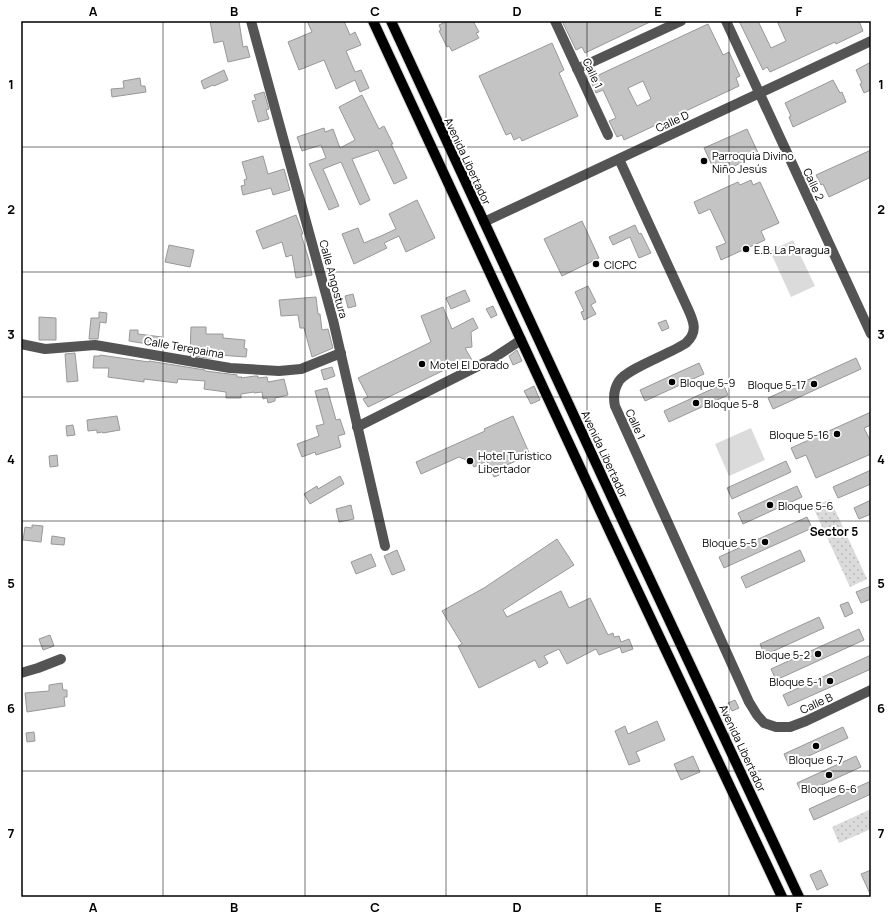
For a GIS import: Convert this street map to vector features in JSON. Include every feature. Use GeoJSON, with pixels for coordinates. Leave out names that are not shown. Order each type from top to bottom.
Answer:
{"type":"FeatureCollection","features":[{"type":"Feature","properties":{"kind":"main road"},"geometry":{"type":"LineString","coordinates":[[373,21],[782,897]]}},
{"type":"Feature","properties":{"kind":"main road","name":"Avenida Libertador"},"geometry":{"type":"LineString","coordinates":[[391,21],[800,897]]}},
{"type":"Feature","properties":{"kind":"main road"},"geometry":{"type":"LineString","coordinates":[[469,229],[484,222]]}},
{"type":"Feature","properties":{"kind":"street","name":"Calle Angostura"},"geometry":{"type":"LineString","coordinates":[[251,21],[331,313],[385,546]]}},
{"type":"Feature","properties":{"kind":"street","name":"Calle 1"},"geometry":{"type":"LineString","coordinates":[[555,21],[608,135]]}},
{"type":"Feature","properties":{"kind":"street"},"geometry":{"type":"LineString","coordinates":[[577,68],[681,21]]}},
{"type":"Feature","properties":{"kind":"street","name":"Calle 2"},"geometry":{"type":"LineString","coordinates":[[726,21],[871,334]]}},
{"type":"Feature","properties":{"kind":"street","name":"Calle D"},"geometry":{"type":"LineString","coordinates":[[484,222],[871,41]]}},
{"type":"Feature","properties":{"kind":"street","name":"Calle 1"},"geometry":{"type":"LineString","coordinates":[[618,160],[691,315],[694,330],[691,338],[686,343],[622,377],[618,382],[614,394],[615,406],[749,702],[759,719],[769,726]]}},
{"type":"Feature","properties":{"kind":"street"},"geometry":{"type":"LineString","coordinates":[[357,426],[492,359],[521,340]]}},
{"type":"Feature","properties":{"kind":"street","name":"Calle Terepaima"},"geometry":{"type":"LineString","coordinates":[[21,344],[45,349],[95,345],[230,368],[279,371],[301,368],[341,353]]}},
{"type":"Feature","properties":{"kind":"street"},"geometry":{"type":"LineString","coordinates":[[21,673],[61,659]]}},
{"type":"Feature","properties":{"kind":"street","name":"Calle B"},"geometry":{"type":"LineString","coordinates":[[769,726],[782,727],[799,724],[871,690]]}},
{"type":"Feature","properties":{"kind":"shaded area"},"geometry":{"type":"Polygon","coordinates":[[[793,240],[815,286],[791,297],[770,251],[793,240]]]}},
{"type":"Feature","properties":{"kind":"shaded area"},"geometry":{"type":"Polygon","coordinates":[[[751,428],[765,460],[729,476],[715,444],[751,428]]]}},
{"type":"Feature","properties":{"kind":"shaded area"},"geometry":{"type":"Polygon","coordinates":[[[830,499],[867,579],[850,587],[813,507],[830,499]]]}},
{"type":"Feature","properties":{"kind":"shaded area"},"geometry":{"type":"Polygon","coordinates":[[[871,809],[871,829],[839,843],[832,827],[871,809]]]}},
{"type":"Feature","properties":{"kind":"building"},"geometry":{"type":"Polygon","coordinates":[[[210,21],[239,21],[243,47],[247,46],[250,57],[228,62],[223,41],[214,43],[210,21]]]}},
{"type":"Feature","properties":{"kind":"building"},"geometry":{"type":"Polygon","coordinates":[[[307,21],[344,21],[350,35],[355,32],[361,45],[346,51],[355,72],[361,70],[369,88],[360,92],[355,80],[336,89],[324,60],[299,70],[288,42],[312,32],[307,21]]]}},
{"type":"Feature","properties":{"kind":"building"},"geometry":{"type":"Polygon","coordinates":[[[448,21],[473,21],[479,32],[476,33],[479,38],[452,51],[449,46],[447,47],[439,31],[441,30],[439,25],[448,21]]]}},
{"type":"Feature","properties":{"kind":"building"},"geometry":{"type":"Polygon","coordinates":[[[562,21],[652,21],[585,53],[582,47],[576,50],[562,21]]]}},
{"type":"Feature","properties":{"kind":"building"},"geometry":{"type":"Polygon","coordinates":[[[739,21],[758,21],[771,48],[786,41],[777,21],[859,21],[863,31],[836,44],[835,42],[770,72],[767,67],[763,70],[739,21]]]}},
{"type":"Feature","properties":{"kind":"building"},"geometry":{"type":"Polygon","coordinates":[[[708,24],[723,55],[729,52],[740,76],[736,78],[739,86],[624,140],[622,135],[617,137],[609,121],[616,118],[603,90],[596,93],[590,79],[708,24]],[[643,81],[628,88],[637,106],[651,99],[643,81]]]}},
{"type":"Feature","properties":{"kind":"building"},"geometry":{"type":"Polygon","coordinates":[[[552,43],[564,70],[559,73],[578,116],[522,141],[520,137],[514,140],[511,133],[506,135],[479,76],[552,43]]]}},
{"type":"Feature","properties":{"kind":"building"},"geometry":{"type":"Polygon","coordinates":[[[871,62],[871,90],[864,93],[860,84],[862,83],[856,70],[871,62]]]}},
{"type":"Feature","properties":{"kind":"building"},"geometry":{"type":"Polygon","coordinates":[[[224,70],[228,80],[204,89],[201,81],[224,70]]]}},
{"type":"Feature","properties":{"kind":"building"},"geometry":{"type":"Polygon","coordinates":[[[140,78],[141,86],[145,86],[146,92],[112,97],[111,89],[124,88],[123,81],[140,78]]]}},
{"type":"Feature","properties":{"kind":"building"},"geometry":{"type":"Polygon","coordinates":[[[833,80],[840,93],[842,92],[846,102],[793,127],[789,117],[791,116],[785,103],[833,80]]]}},
{"type":"Feature","properties":{"kind":"building"},"geometry":{"type":"Polygon","coordinates":[[[264,92],[269,109],[266,110],[269,119],[258,122],[252,101],[256,100],[254,95],[264,92]]]}},
{"type":"Feature","properties":{"kind":"building"},"geometry":{"type":"Polygon","coordinates":[[[362,95],[379,129],[384,126],[407,178],[394,184],[378,150],[352,159],[370,200],[360,205],[341,162],[323,169],[339,206],[329,210],[309,164],[326,158],[321,145],[302,151],[297,137],[324,128],[325,132],[333,129],[340,148],[355,140],[339,107],[362,95]]]}},
{"type":"Feature","properties":{"kind":"building"},"geometry":{"type":"Polygon","coordinates":[[[747,129],[759,155],[716,174],[704,148],[747,129]]]}},
{"type":"Feature","properties":{"kind":"building"},"geometry":{"type":"Polygon","coordinates":[[[871,150],[871,177],[829,197],[823,184],[821,185],[816,175],[871,150]]]}},
{"type":"Feature","properties":{"kind":"building"},"geometry":{"type":"Polygon","coordinates":[[[263,156],[268,174],[284,169],[290,190],[273,195],[271,188],[243,195],[241,186],[245,185],[244,180],[247,179],[242,162],[263,156]]]}},
{"type":"Feature","properties":{"kind":"building"},"geometry":{"type":"Polygon","coordinates":[[[751,180],[753,185],[760,182],[779,223],[761,231],[765,240],[721,260],[716,247],[726,243],[710,209],[699,214],[694,202],[738,182],[740,185],[751,180]]]}},
{"type":"Feature","properties":{"kind":"building"},"geometry":{"type":"Polygon","coordinates":[[[417,200],[435,238],[406,252],[399,236],[384,243],[387,248],[354,264],[342,234],[358,228],[364,243],[381,236],[396,229],[389,214],[417,200]]]}},
{"type":"Feature","properties":{"kind":"building"},"geometry":{"type":"Polygon","coordinates":[[[296,215],[303,234],[301,234],[312,275],[296,278],[292,255],[286,257],[282,242],[263,249],[256,231],[296,215]]]}},
{"type":"Feature","properties":{"kind":"building"},"geometry":{"type":"Polygon","coordinates":[[[582,221],[599,258],[562,276],[544,239],[582,221]]]}},
{"type":"Feature","properties":{"kind":"building"},"geometry":{"type":"Polygon","coordinates":[[[635,225],[639,234],[641,233],[651,253],[639,258],[630,237],[613,245],[609,237],[635,225]]]}},
{"type":"Feature","properties":{"kind":"building"},"geometry":{"type":"Polygon","coordinates":[[[169,245],[194,250],[190,267],[165,262],[169,245]]]}},
{"type":"Feature","properties":{"kind":"building"},"geometry":{"type":"Polygon","coordinates":[[[588,286],[596,302],[591,305],[596,314],[584,320],[581,312],[584,311],[575,292],[588,286]]]}},
{"type":"Feature","properties":{"kind":"building"},"geometry":{"type":"Polygon","coordinates":[[[465,290],[470,301],[451,309],[446,298],[465,290]]]}},
{"type":"Feature","properties":{"kind":"building"},"geometry":{"type":"Polygon","coordinates":[[[353,294],[356,306],[348,308],[345,296],[353,294]]]}},
{"type":"Feature","properties":{"kind":"building"},"geometry":{"type":"Polygon","coordinates":[[[316,297],[322,330],[328,329],[333,348],[312,357],[304,328],[300,328],[298,315],[281,316],[279,300],[316,297]]]}},
{"type":"Feature","properties":{"kind":"building"},"geometry":{"type":"Polygon","coordinates":[[[493,306],[497,315],[491,318],[486,309],[493,306]]]}},
{"type":"Feature","properties":{"kind":"building","name":"Motel El Dorado"},"geometry":{"type":"Polygon","coordinates":[[[443,307],[452,329],[473,318],[478,328],[471,332],[472,347],[465,348],[472,360],[464,363],[463,361],[368,407],[363,399],[368,397],[358,378],[431,342],[421,316],[443,307]]]}},
{"type":"Feature","properties":{"kind":"building"},"geometry":{"type":"Polygon","coordinates":[[[99,312],[107,313],[106,323],[100,322],[98,339],[89,339],[91,318],[99,318],[99,312]]]}},
{"type":"Feature","properties":{"kind":"building"},"geometry":{"type":"Polygon","coordinates":[[[39,317],[56,318],[56,340],[39,340],[39,317]]]}},
{"type":"Feature","properties":{"kind":"building"},"geometry":{"type":"Polygon","coordinates":[[[666,320],[669,328],[662,331],[658,323],[666,320]]]}},
{"type":"Feature","properties":{"kind":"building"},"geometry":{"type":"Polygon","coordinates":[[[191,327],[206,327],[206,334],[223,334],[223,338],[245,340],[244,348],[247,349],[246,357],[219,355],[219,358],[207,358],[190,355],[191,327]]]}},
{"type":"Feature","properties":{"kind":"building"},"geometry":{"type":"Polygon","coordinates":[[[130,330],[138,330],[138,334],[162,337],[160,346],[129,341],[130,330]]]}},
{"type":"Feature","properties":{"kind":"building"},"geometry":{"type":"Polygon","coordinates":[[[517,350],[522,361],[513,365],[509,356],[517,350]]]}},
{"type":"Feature","properties":{"kind":"building"},"geometry":{"type":"Polygon","coordinates":[[[75,353],[78,381],[67,382],[65,354],[75,353]]]}},
{"type":"Feature","properties":{"kind":"building"},"geometry":{"type":"Polygon","coordinates":[[[100,355],[237,375],[237,377],[242,377],[241,378],[255,376],[258,376],[258,378],[267,377],[268,382],[284,379],[288,395],[275,398],[275,401],[268,403],[267,398],[263,399],[262,392],[241,394],[241,398],[226,398],[226,392],[204,389],[205,381],[178,379],[177,383],[144,379],[144,382],[108,377],[109,368],[93,368],[94,356],[100,355]]]}},
{"type":"Feature","properties":{"kind":"building","name":"Bloque 5-17"},"geometry":{"type":"Polygon","coordinates":[[[856,358],[861,369],[773,409],[768,398],[856,358]]]}},
{"type":"Feature","properties":{"kind":"building","name":"Bloque 5-9"},"geometry":{"type":"Polygon","coordinates":[[[699,363],[704,374],[645,401],[640,390],[699,363]]]}},
{"type":"Feature","properties":{"kind":"building"},"geometry":{"type":"Polygon","coordinates":[[[332,367],[335,376],[324,380],[321,370],[332,367]]]}},
{"type":"Feature","properties":{"kind":"building","name":"Bloque 5-8"},"geometry":{"type":"Polygon","coordinates":[[[723,384],[728,395],[669,422],[664,411],[723,384]]]}},
{"type":"Feature","properties":{"kind":"building"},"geometry":{"type":"Polygon","coordinates":[[[534,386],[540,400],[531,404],[524,391],[534,386]]]}},
{"type":"Feature","properties":{"kind":"building"},"geometry":{"type":"Polygon","coordinates":[[[327,388],[336,420],[340,419],[345,434],[338,436],[341,447],[316,455],[315,452],[302,457],[297,444],[319,436],[316,426],[324,424],[315,391],[327,388]]]}},
{"type":"Feature","properties":{"kind":"building"},"geometry":{"type":"Polygon","coordinates":[[[871,412],[871,425],[864,428],[871,442],[871,454],[816,478],[806,455],[796,459],[791,448],[871,412]]]}},
{"type":"Feature","properties":{"kind":"building"},"geometry":{"type":"Polygon","coordinates":[[[117,416],[120,430],[103,433],[97,433],[97,430],[88,431],[87,420],[117,416]]]}},
{"type":"Feature","properties":{"kind":"building"},"geometry":{"type":"Polygon","coordinates":[[[513,416],[530,455],[502,467],[504,473],[494,477],[487,461],[474,467],[471,462],[459,457],[421,474],[416,462],[485,431],[484,429],[513,416]]]}},
{"type":"Feature","properties":{"kind":"building"},"geometry":{"type":"Polygon","coordinates":[[[73,425],[75,435],[67,436],[66,426],[73,425]]]}},
{"type":"Feature","properties":{"kind":"building"},"geometry":{"type":"Polygon","coordinates":[[[57,455],[58,466],[50,467],[49,456],[57,455]]]}},
{"type":"Feature","properties":{"kind":"building"},"geometry":{"type":"Polygon","coordinates":[[[786,461],[791,472],[732,499],[727,488],[786,461]]]}},
{"type":"Feature","properties":{"kind":"building"},"geometry":{"type":"Polygon","coordinates":[[[871,470],[871,484],[838,498],[833,487],[871,470]]]}},
{"type":"Feature","properties":{"kind":"building"},"geometry":{"type":"Polygon","coordinates":[[[340,476],[344,484],[310,504],[304,494],[317,486],[318,489],[340,476]]]}},
{"type":"Feature","properties":{"kind":"building","name":"Bloque 5-6"},"geometry":{"type":"Polygon","coordinates":[[[797,486],[802,497],[743,524],[738,513],[797,486]]]}},
{"type":"Feature","properties":{"kind":"building"},"geometry":{"type":"Polygon","coordinates":[[[871,500],[871,514],[859,519],[854,508],[871,500]]]}},
{"type":"Feature","properties":{"kind":"building"},"geometry":{"type":"Polygon","coordinates":[[[351,505],[354,519],[339,522],[336,509],[351,505]]]}},
{"type":"Feature","properties":{"kind":"building","name":"Bloque 5-5"},"geometry":{"type":"Polygon","coordinates":[[[807,517],[812,528],[724,568],[719,557],[807,517]]]}},
{"type":"Feature","properties":{"kind":"building"},"geometry":{"type":"Polygon","coordinates":[[[32,525],[43,526],[41,542],[23,540],[25,527],[32,528],[32,525]]]}},
{"type":"Feature","properties":{"kind":"building"},"geometry":{"type":"Polygon","coordinates":[[[52,536],[65,538],[64,545],[51,544],[52,536]]]}},
{"type":"Feature","properties":{"kind":"building"},"geometry":{"type":"Polygon","coordinates":[[[557,539],[574,565],[503,610],[507,617],[561,591],[569,608],[590,598],[608,635],[613,633],[614,637],[619,636],[621,642],[629,639],[633,649],[622,653],[620,647],[599,655],[596,649],[567,664],[559,649],[544,656],[548,663],[539,668],[535,660],[479,688],[458,646],[462,644],[442,611],[484,588],[557,539]]]}},
{"type":"Feature","properties":{"kind":"building"},"geometry":{"type":"Polygon","coordinates":[[[397,550],[405,570],[392,575],[384,556],[397,550]]]}},
{"type":"Feature","properties":{"kind":"building"},"geometry":{"type":"Polygon","coordinates":[[[800,550],[805,561],[746,588],[741,577],[800,550]]]}},
{"type":"Feature","properties":{"kind":"building"},"geometry":{"type":"Polygon","coordinates":[[[371,554],[376,566],[356,574],[351,562],[371,554]]]}},
{"type":"Feature","properties":{"kind":"building"},"geometry":{"type":"Polygon","coordinates":[[[871,586],[871,599],[861,603],[856,592],[871,586]]]}},
{"type":"Feature","properties":{"kind":"building"},"geometry":{"type":"Polygon","coordinates":[[[848,602],[853,613],[845,617],[840,605],[848,602]]]}},
{"type":"Feature","properties":{"kind":"building"},"geometry":{"type":"Polygon","coordinates":[[[819,617],[824,628],[765,655],[760,644],[819,617]]]}},
{"type":"Feature","properties":{"kind":"building","name":"Bloque 5-2"},"geometry":{"type":"Polygon","coordinates":[[[859,629],[864,640],[776,680],[771,669],[859,629]]]}},
{"type":"Feature","properties":{"kind":"building"},"geometry":{"type":"Polygon","coordinates":[[[50,635],[54,646],[43,650],[39,639],[50,635]]]}},
{"type":"Feature","properties":{"kind":"building","name":"Bloque 5-1"},"geometry":{"type":"Polygon","coordinates":[[[871,655],[871,669],[788,706],[783,695],[871,655]]]}},
{"type":"Feature","properties":{"kind":"building"},"geometry":{"type":"Polygon","coordinates":[[[62,683],[63,690],[67,690],[67,697],[64,697],[65,706],[27,712],[25,693],[49,691],[49,685],[62,683]]]}},
{"type":"Feature","properties":{"kind":"building"},"geometry":{"type":"Polygon","coordinates":[[[735,700],[739,708],[732,711],[728,703],[735,700]]]}},
{"type":"Feature","properties":{"kind":"building"},"geometry":{"type":"Polygon","coordinates":[[[657,721],[665,740],[636,752],[640,761],[629,765],[615,731],[625,726],[628,734],[657,721]]]}},
{"type":"Feature","properties":{"kind":"building","name":"Bloque 6-7"},"geometry":{"type":"Polygon","coordinates":[[[843,727],[848,738],[789,765],[784,754],[843,727]]]}},
{"type":"Feature","properties":{"kind":"building"},"geometry":{"type":"Polygon","coordinates":[[[34,732],[35,741],[27,742],[26,733],[34,732]]]}},
{"type":"Feature","properties":{"kind":"building"},"geometry":{"type":"Polygon","coordinates":[[[693,756],[700,772],[681,780],[674,764],[693,756]]]}},
{"type":"Feature","properties":{"kind":"building","name":"Bloque 6-6"},"geometry":{"type":"Polygon","coordinates":[[[856,756],[861,767],[802,794],[797,783],[856,756]]]}},
{"type":"Feature","properties":{"kind":"building"},"geometry":{"type":"Polygon","coordinates":[[[871,781],[871,794],[814,820],[809,809],[871,781]]]}},
{"type":"Feature","properties":{"kind":"building"},"geometry":{"type":"Polygon","coordinates":[[[821,870],[828,885],[817,890],[810,875],[821,870]]]}},
{"type":"Feature","properties":{"kind":"building"},"geometry":{"type":"Polygon","coordinates":[[[871,870],[871,896],[861,874],[871,870]]]}},
{"type":"Feature","properties":{"kind":"place","name":"Parroquia Divino Niño Jesús"},"geometry":{"type":"Point","coordinates":[704,161]}},
{"type":"Feature","properties":{"kind":"place","name":"E.B. La Paragua"},"geometry":{"type":"Point","coordinates":[746,249]}},
{"type":"Feature","properties":{"kind":"place","name":"CICPC"},"geometry":{"type":"Point","coordinates":[596,264]}},
{"type":"Feature","properties":{"kind":"place","name":"Motel El Dorado"},"geometry":{"type":"Point","coordinates":[422,364]}},
{"type":"Feature","properties":{"kind":"place","name":"Bloque 5-9"},"geometry":{"type":"Point","coordinates":[672,382]}},
{"type":"Feature","properties":{"kind":"place","name":"Bloque 5-17"},"geometry":{"type":"Point","coordinates":[814,384]}},
{"type":"Feature","properties":{"kind":"place","name":"Bloque 5-8"},"geometry":{"type":"Point","coordinates":[696,403]}},
{"type":"Feature","properties":{"kind":"place","name":"Bloque 5-16"},"geometry":{"type":"Point","coordinates":[837,434]}},
{"type":"Feature","properties":{"kind":"place","name":"Hotel Turístico Libertador"},"geometry":{"type":"Point","coordinates":[470,461]}},
{"type":"Feature","properties":{"kind":"place","name":"Bloque 5-6"},"geometry":{"type":"Point","coordinates":[770,505]}},
{"type":"Feature","properties":{"kind":"place","name":"Bloque 5-5"},"geometry":{"type":"Point","coordinates":[765,542]}},
{"type":"Feature","properties":{"kind":"place","name":"Bloque 5-2"},"geometry":{"type":"Point","coordinates":[818,654]}},
{"type":"Feature","properties":{"kind":"place","name":"Bloque 5-1"},"geometry":{"type":"Point","coordinates":[830,681]}},
{"type":"Feature","properties":{"kind":"place","name":"Bloque 6-7"},"geometry":{"type":"Point","coordinates":[816,746]}},
{"type":"Feature","properties":{"kind":"place","name":"Bloque 6-6"},"geometry":{"type":"Point","coordinates":[829,775]}},
{"type":"Feature","properties":{"kind":"district","name":"Sector 5"},"geometry":{"type":"Point","coordinates":[834,531]}}]}
